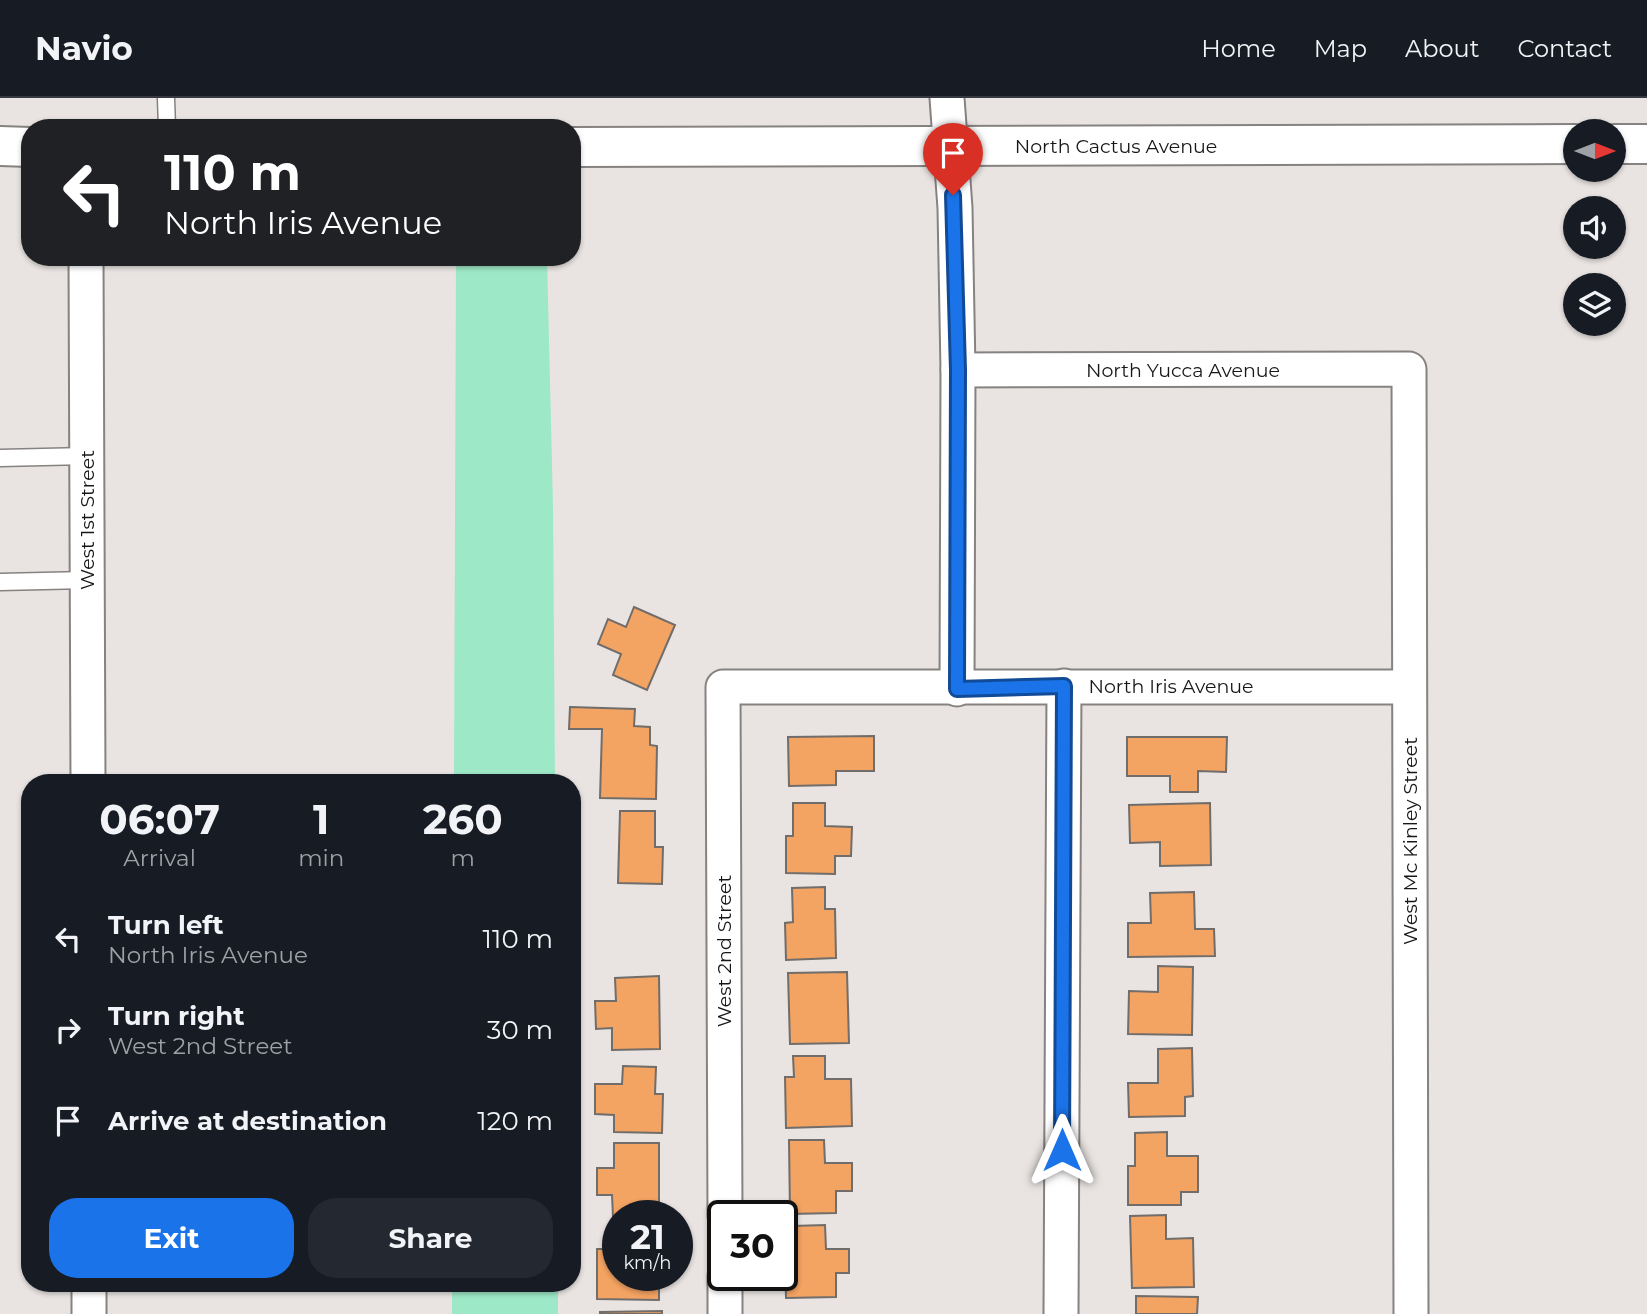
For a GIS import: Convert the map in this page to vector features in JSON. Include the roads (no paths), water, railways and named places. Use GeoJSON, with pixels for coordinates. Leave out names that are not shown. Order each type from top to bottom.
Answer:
{"type":"FeatureCollection","features":[{"type":"Feature","properties":{"kind":"main road","name":"North Cactus Avenue"},"geometry":{"type":"LineString","coordinates":[[581,147],[1563,144]]}},
{"type":"Feature","properties":{"kind":"main road"},"geometry":{"type":"LineString","coordinates":[[1626,144],[1647,144]]}},
{"type":"Feature","properties":{"kind":"main road"},"geometry":{"type":"LineString","coordinates":[[0,146],[21,147]]}},
{"type":"Feature","properties":{"kind":"street"},"geometry":{"type":"LineString","coordinates":[[947,98],[955,208],[958,370],[957,689]]}},
{"type":"Feature","properties":{"kind":"street","name":"West 1st Street"},"geometry":{"type":"LineString","coordinates":[[86,266],[88,774]]}},
{"type":"Feature","properties":{"kind":"street","name":"North Yucca Avenue"},"geometry":{"type":"LineString","coordinates":[[958,370],[1409,369]]}},
{"type":"Feature","properties":{"kind":"street","name":"West Mc Kinley Street"},"geometry":{"type":"LineString","coordinates":[[1409,369],[1411,1314]]}},
{"type":"Feature","properties":{"kind":"street"},"geometry":{"type":"LineString","coordinates":[[1061,1314],[1064,686]]}},
{"type":"Feature","properties":{"kind":"street","name":"North Iris Avenue"},"geometry":{"type":"LineString","coordinates":[[723,687],[1409,687]]}},
{"type":"Feature","properties":{"kind":"street","name":"West 2nd Street"},"geometry":{"type":"LineString","coordinates":[[723,687],[725,1200]]}},
{"type":"Feature","properties":{"kind":"street"},"geometry":{"type":"LineString","coordinates":[[725,1291],[725,1314]]}},
{"type":"Feature","properties":{"kind":"street"},"geometry":{"type":"LineString","coordinates":[[89,1292],[89,1314]]}},
{"type":"Feature","properties":{"kind":"lane"},"geometry":{"type":"LineString","coordinates":[[166,98],[167,119]]}},
{"type":"Feature","properties":{"kind":"lane"},"geometry":{"type":"LineString","coordinates":[[0,458],[87,456]]}},
{"type":"Feature","properties":{"kind":"lane"},"geometry":{"type":"LineString","coordinates":[[0,582],[87,580]]}}]}
